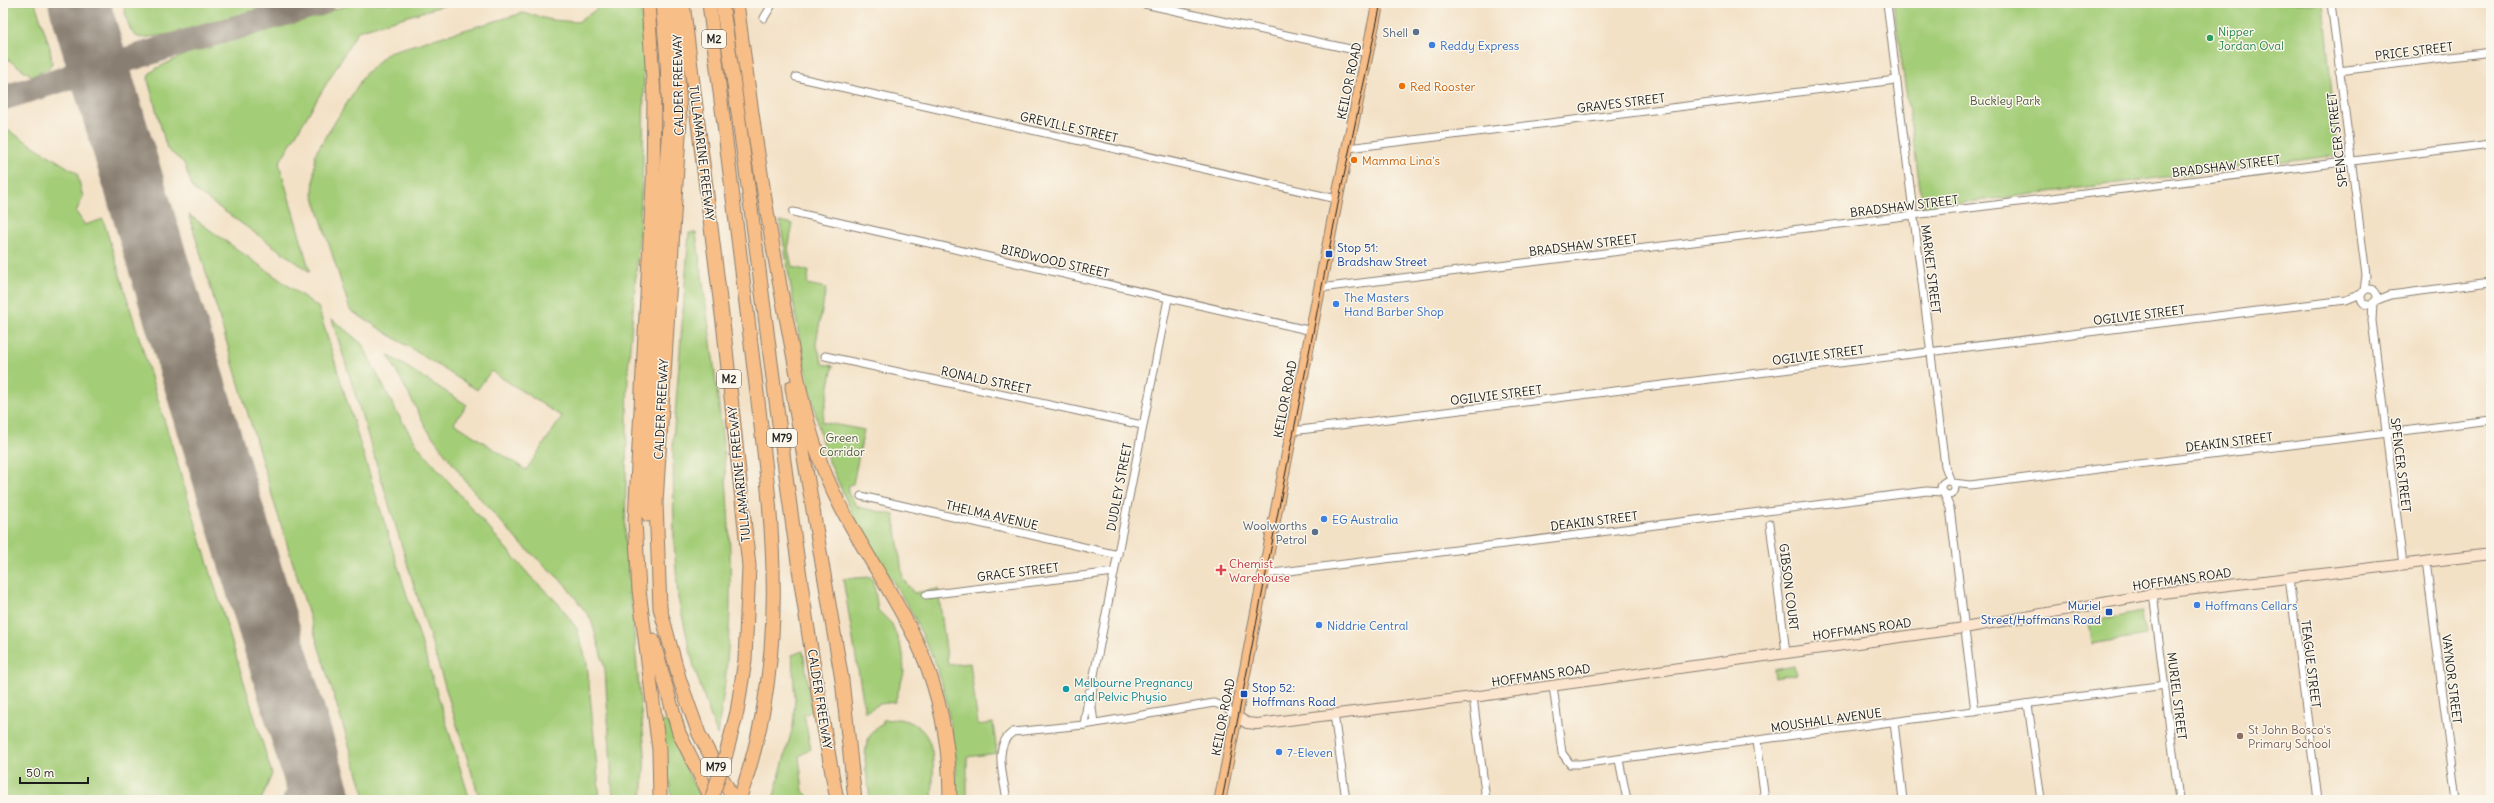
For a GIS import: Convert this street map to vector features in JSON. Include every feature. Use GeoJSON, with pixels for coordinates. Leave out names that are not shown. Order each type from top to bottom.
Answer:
{"type":"FeatureCollection","features":[{"type":"Feature","properties":{"kind":"highway"},"geometry":{"type":"LineString","coordinates":[[648,3],[654,96],[654,142],[652,220],[638,440],[635,521],[638,564],[659,750],[660,800]]}},
{"type":"Feature","properties":{"kind":"highway"},"geometry":{"type":"LineString","coordinates":[[660,608],[649,537],[647,472],[669,124],[667,60],[662,3]]}},
{"type":"Feature","properties":{"kind":"highway","name":"CALDER FREEWAY"},"geometry":{"type":"LineString","coordinates":[[675,3],[680,119],[656,496],[655,531],[660,608],[680,681],[699,734],[734,800]]}},
{"type":"Feature","properties":{"kind":"highway","name":"TULLAMARINE FREEWAY"},"geometry":{"type":"LineString","coordinates":[[683,3],[724,331],[748,566],[745,660],[737,712],[726,754],[711,800]]}},
{"type":"Feature","properties":{"kind":"highway","name":"M2"},"geometry":{"type":"LineString","coordinates":[[709,3],[773,535],[774,634],[758,735],[744,786],[738,800]]}},
{"type":"Feature","properties":{"kind":"highway","name":"CALDER FREEWAY"},"geometry":{"type":"LineString","coordinates":[[722,3],[799,565],[821,717],[837,800]]}},
{"type":"Feature","properties":{"kind":"highway"},"geometry":{"type":"LineString","coordinates":[[737,3],[779,284],[798,433],[842,680],[855,800]]}},
{"type":"Feature","properties":{"kind":"highway"},"geometry":{"type":"LineString","coordinates":[[779,284],[802,397],[823,468],[848,522],[914,636],[933,684],[945,735],[950,800]]}},
{"type":"Feature","properties":{"kind":"highway"},"geometry":{"type":"LineString","coordinates":[[638,564],[658,663],[672,712],[687,752],[711,800]]}},
{"type":"Feature","properties":{"kind":"main road","name":"KEILOR ROAD"},"geometry":{"type":"LineString","coordinates":[[1220,800],[1337,199],[1378,3]]}},
{"type":"Feature","properties":{"kind":"main road","name":"HOFFMANS ROAD"},"geometry":{"type":"LineString","coordinates":[[1237,717],[1248,723],[1257,724],[1473,697],[1964,628],[2153,594],[2491,554]]}},
{"type":"Feature","properties":{"kind":"street"},"geometry":{"type":"LineString","coordinates":[[764,18],[774,3]]}},
{"type":"Feature","properties":{"kind":"street"},"geometry":{"type":"LineString","coordinates":[[1140,3],[1368,53]]}},
{"type":"Feature","properties":{"kind":"street","name":"MARKET STREET"},"geometry":{"type":"LineString","coordinates":[[1887,3],[1945,466],[1943,488],[1950,508],[1975,711]]}},
{"type":"Feature","properties":{"kind":"street","name":"SPENCER STREET"},"geometry":{"type":"LineString","coordinates":[[2331,3],[2350,162],[2366,275],[2373,291],[2374,302],[2372,321],[2403,565]]}},
{"type":"Feature","properties":{"kind":"street","name":"PRICE STREET"},"geometry":{"type":"LineString","coordinates":[[2339,71],[2491,52]]}},
{"type":"Feature","properties":{"kind":"street","name":"GREVILLE STREET"},"geometry":{"type":"LineString","coordinates":[[796,77],[1337,199]]}},
{"type":"Feature","properties":{"kind":"street","name":"GRAVES STREET"},"geometry":{"type":"LineString","coordinates":[[1348,148],[1896,80]]}},
{"type":"Feature","properties":{"kind":"street","name":"BRADSHAW STREET"},"geometry":{"type":"LineString","coordinates":[[1320,288],[2491,144]]}},
{"type":"Feature","properties":{"kind":"street","name":"BIRDWOOD STREET"},"geometry":{"type":"LineString","coordinates":[[793,212],[1312,331]]}},
{"type":"Feature","properties":{"kind":"street","name":"SPENCER STREET"},"geometry":{"type":"LineString","coordinates":[[2366,275],[2362,293],[2364,303],[2372,321]]}},
{"type":"Feature","properties":{"kind":"street"},"geometry":{"type":"LineString","coordinates":[[2374,302],[2390,295],[2491,282]]}},
{"type":"Feature","properties":{"kind":"street"},"geometry":{"type":"LineString","coordinates":[[2373,291],[2390,295]]}},
{"type":"Feature","properties":{"kind":"street","name":"OGILVIE STREET"},"geometry":{"type":"LineString","coordinates":[[1292,431],[2346,300],[2362,293],[2373,291]]}},
{"type":"Feature","properties":{"kind":"street","name":"DUDLEY STREET"},"geometry":{"type":"LineString","coordinates":[[1084,724],[1086,706],[1093,680],[1168,299]]}},
{"type":"Feature","properties":{"kind":"street","name":"OGILVIE STREET"},"geometry":{"type":"LineString","coordinates":[[2346,300],[2364,303],[2374,302]]}},
{"type":"Feature","properties":{"kind":"street","name":"RONALD STREET"},"geometry":{"type":"LineString","coordinates":[[825,356],[1142,425]]}},
{"type":"Feature","properties":{"kind":"street","name":"DEAKIN STREET"},"geometry":{"type":"LineString","coordinates":[[1943,488],[1953,492],[1970,485],[2491,420]]}},
{"type":"Feature","properties":{"kind":"street","name":"MARKET STREET"},"geometry":{"type":"LineString","coordinates":[[1945,466],[1952,482],[1953,492],[1950,508]]}},
{"type":"Feature","properties":{"kind":"street","name":"DEAKIN STREET"},"geometry":{"type":"LineString","coordinates":[[1264,574],[1927,491],[1943,488],[1952,482],[1970,485]]}},
{"type":"Feature","properties":{"kind":"street","name":"THELMA AVENUE"},"geometry":{"type":"LineString","coordinates":[[861,496],[1118,555]]}},
{"type":"Feature","properties":{"kind":"street","name":"GIBSON COURT"},"geometry":{"type":"LineString","coordinates":[[1770,524],[1786,653]]}},
{"type":"Feature","properties":{"kind":"street","name":"VAYNOR STREET"},"geometry":{"type":"LineString","coordinates":[[2426,561],[2456,800]]}},
{"type":"Feature","properties":{"kind":"street","name":"GRACE STREET"},"geometry":{"type":"LineString","coordinates":[[926,595],[1114,572]]}},
{"type":"Feature","properties":{"kind":"street","name":"TEAGUE STREET"},"geometry":{"type":"LineString","coordinates":[[2289,578],[2318,800]]}},
{"type":"Feature","properties":{"kind":"street","name":"MURIEL STREET"},"geometry":{"type":"LineString","coordinates":[[2153,594],[2180,800]]}},
{"type":"Feature","properties":{"kind":"street","name":"DUDLEY STREET"},"geometry":{"type":"LineString","coordinates":[[1093,680],[1092,708],[1094,723]]}},
{"type":"Feature","properties":{"kind":"street","name":"MOUSHALL AVENUE"},"geometry":{"type":"LineString","coordinates":[[1553,686],[1562,753],[1565,760],[1570,764],[1580,764],[1622,760],[2165,685]]}},
{"type":"Feature","properties":{"kind":"street"},"geometry":{"type":"LineString","coordinates":[[1473,697],[1486,800]]}},
{"type":"Feature","properties":{"kind":"street"},"geometry":{"type":"LineString","coordinates":[[1007,800],[1000,753],[1006,737],[1013,732],[1023,729],[1094,723],[1214,703],[1226,707],[1237,717]]}},
{"type":"Feature","properties":{"kind":"street"},"geometry":{"type":"LineString","coordinates":[[2028,704],[2041,800]]}},
{"type":"Feature","properties":{"kind":"street"},"geometry":{"type":"LineString","coordinates":[[1334,714],[1346,800]]}},
{"type":"Feature","properties":{"kind":"street"},"geometry":{"type":"LineString","coordinates":[[1894,722],[1903,800]]}},
{"type":"Feature","properties":{"kind":"street"},"geometry":{"type":"LineString","coordinates":[[1757,741],[1765,800]]}},
{"type":"Feature","properties":{"kind":"street"},"geometry":{"type":"LineString","coordinates":[[1622,760],[1627,800]]}},
{"type":"Feature","properties":{"kind":"green space"},"geometry":{"type":"Polygon","coordinates":[[[3,3],[35,3],[50,48],[52,63],[48,69],[32,76],[3,56],[3,3]]]}},
{"type":"Feature","properties":{"kind":"green space"},"geometry":{"type":"Polygon","coordinates":[[[123,3],[284,3],[177,33],[142,38],[137,37],[134,34],[128,24],[123,3]]]}},
{"type":"Feature","properties":{"kind":"green space"},"geometry":{"type":"Polygon","coordinates":[[[355,3],[452,3],[358,31],[279,163],[310,272],[193,189],[184,163],[167,149],[148,80],[149,74],[157,68],[188,53],[355,3]]]}},
{"type":"Feature","properties":{"kind":"green space"},"geometry":{"type":"Polygon","coordinates":[[[600,3],[641,3],[644,61],[643,159],[639,239],[628,370],[625,536],[645,754],[642,800],[613,800],[605,669],[591,619],[564,583],[519,542],[470,487],[427,429],[388,355],[467,405],[454,423],[526,470],[562,417],[491,371],[477,390],[350,310],[313,194],[315,154],[365,74],[389,52],[523,13],[552,20],[578,22],[597,9],[600,3]]]}},
{"type":"Feature","properties":{"kind":"green space","name":"Buckley Park"},"geometry":{"type":"Polygon","coordinates":[[[1893,3],[2323,3],[2338,155],[1923,208],[1893,3]]]}},
{"type":"Feature","properties":{"kind":"green space"},"geometry":{"type":"Polygon","coordinates":[[[3,127],[77,173],[83,197],[76,212],[85,225],[103,219],[272,774],[261,800],[3,800],[3,127]]]}},
{"type":"Feature","properties":{"kind":"green space"},"geometry":{"type":"Polygon","coordinates":[[[189,215],[318,307],[470,800],[366,800],[274,502],[189,215]]]}},
{"type":"Feature","properties":{"kind":"green space","name":"Green Corridor"},"geometry":{"type":"Polygon","coordinates":[[[780,221],[793,224],[788,249],[792,267],[809,271],[807,284],[826,288],[816,343],[823,364],[833,366],[822,422],[864,430],[853,484],[849,485],[848,493],[858,507],[894,515],[903,579],[914,593],[938,589],[948,665],[970,663],[978,725],[993,723],[997,753],[967,757],[967,800],[956,800],[956,761],[946,699],[936,664],[911,611],[855,520],[824,450],[802,355],[780,221]]]}},
{"type":"Feature","properties":{"kind":"green space"},"geometry":{"type":"Polygon","coordinates":[[[689,233],[696,233],[713,357],[726,484],[730,548],[730,611],[726,673],[717,735],[694,667],[678,598],[674,542],[673,442],[689,233]]]}},
{"type":"Feature","properties":{"kind":"green space"},"geometry":{"type":"Polygon","coordinates":[[[332,319],[362,344],[396,411],[417,445],[530,576],[559,604],[577,629],[587,663],[600,800],[480,800],[332,319]]]}},
{"type":"Feature","properties":{"kind":"green space"},"geometry":{"type":"Polygon","coordinates":[[[870,577],[873,579],[878,610],[892,624],[903,653],[904,673],[895,702],[880,704],[865,712],[843,579],[870,577]]]}},
{"type":"Feature","properties":{"kind":"green space"},"geometry":{"type":"Polygon","coordinates":[[[2142,611],[2145,635],[2092,644],[2089,621],[2142,611]]]}},
{"type":"Feature","properties":{"kind":"green space"},"geometry":{"type":"Polygon","coordinates":[[[803,651],[812,711],[804,715],[811,749],[799,756],[803,791],[812,800],[768,800],[774,796],[793,726],[795,700],[792,655],[803,651]]]}},
{"type":"Feature","properties":{"kind":"green space"},"geometry":{"type":"Polygon","coordinates":[[[1794,666],[1797,674],[1775,678],[1774,670],[1794,666]]]}},
{"type":"Feature","properties":{"kind":"green space"},"geometry":{"type":"Polygon","coordinates":[[[899,719],[913,723],[922,730],[928,739],[932,750],[933,762],[932,800],[870,800],[865,758],[869,738],[874,730],[883,724],[883,720],[899,719]]]}},
{"type":"Feature","properties":{"kind":"green space"},"geometry":{"type":"Polygon","coordinates":[[[668,720],[682,760],[701,800],[672,800],[661,723],[668,720]]]}},
{"type":"Feature","properties":{"kind":"taxiway"},"geometry":{"type":"LineString","coordinates":[[3,98],[171,46],[322,3]]}},
{"type":"Feature","properties":{"kind":"taxiway"},"geometry":{"type":"LineString","coordinates":[[66,79],[81,67],[88,50],[89,37]]}},
{"type":"Feature","properties":{"kind":"taxiway"},"geometry":{"type":"LineString","coordinates":[[295,800],[305,781],[307,767],[305,746]]}},
{"type":"Feature","properties":{"kind":"runway"},"geometry":{"type":"LineString","coordinates":[[79,3],[321,800]]}},
{"type":"Feature","properties":{"kind":"tram line"},"geometry":{"type":"LineString","coordinates":[[1222,800],[1339,199],[1381,3]]}},
{"type":"Feature","properties":{"kind":"place","name":"Shell"},"geometry":{"type":"Point","coordinates":[1416,32]}},
{"type":"Feature","properties":{"kind":"place","name":"Nipper Jordan Oval"},"geometry":{"type":"Point","coordinates":[2210,38]}},
{"type":"Feature","properties":{"kind":"place","name":"Reddy Express"},"geometry":{"type":"Point","coordinates":[1432,45]}},
{"type":"Feature","properties":{"kind":"place","name":"Red Rooster"},"geometry":{"type":"Point","coordinates":[1402,86]}},
{"type":"Feature","properties":{"kind":"place","name":"Mamma Lina's"},"geometry":{"type":"Point","coordinates":[1354,160]}},
{"type":"Feature","properties":{"kind":"place","name":"Stop 51: Bradshaw Street"},"geometry":{"type":"Point","coordinates":[1329,254]}},
{"type":"Feature","properties":{"kind":"place","name":"The Masters Hand Barber Shop"},"geometry":{"type":"Point","coordinates":[1336,304]}},
{"type":"Feature","properties":{"kind":"place","name":"EG Australia"},"geometry":{"type":"Point","coordinates":[1324,519]}},
{"type":"Feature","properties":{"kind":"place","name":"Woolworths Petrol"},"geometry":{"type":"Point","coordinates":[1315,532]}},
{"type":"Feature","properties":{"kind":"place","name":"Chemist Warehouse"},"geometry":{"type":"Point","coordinates":[1221,570]}},
{"type":"Feature","properties":{"kind":"place","name":"Hoffmans Cellars"},"geometry":{"type":"Point","coordinates":[2197,605]}},
{"type":"Feature","properties":{"kind":"place","name":"Muriel Street/Hoffmans Road"},"geometry":{"type":"Point","coordinates":[2109,612]}},
{"type":"Feature","properties":{"kind":"place","name":"Niddrie Central"},"geometry":{"type":"Point","coordinates":[1319,625]}},
{"type":"Feature","properties":{"kind":"place","name":"Melbourne Pregnancy and Pelvic Physio"},"geometry":{"type":"Point","coordinates":[1066,689]}},
{"type":"Feature","properties":{"kind":"place","name":"Stop 52: Hoffmans Road"},"geometry":{"type":"Point","coordinates":[1244,694]}},
{"type":"Feature","properties":{"kind":"place","name":"St John Bosco's Primary School"},"geometry":{"type":"Point","coordinates":[2240,736]}},
{"type":"Feature","properties":{"kind":"place","name":"7-Eleven"},"geometry":{"type":"Point","coordinates":[1279,752]}}]}
